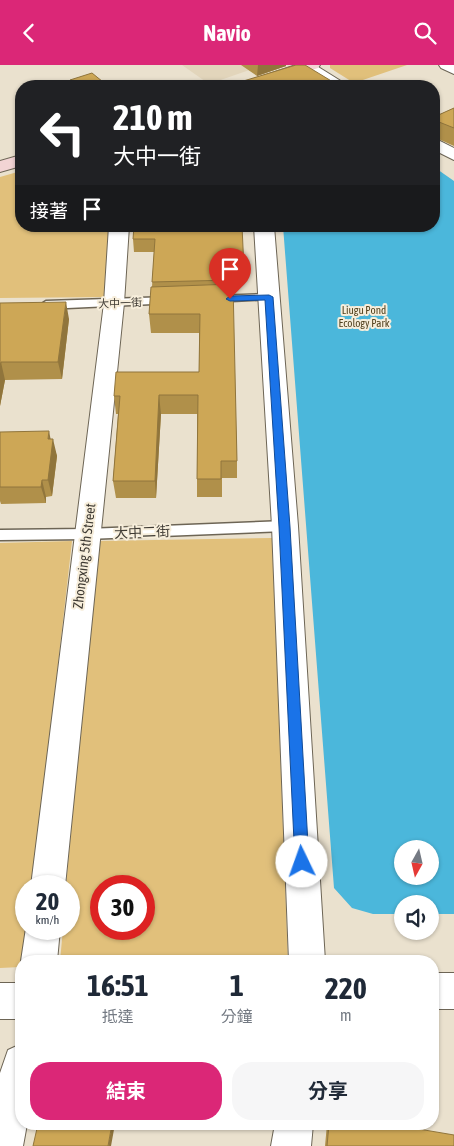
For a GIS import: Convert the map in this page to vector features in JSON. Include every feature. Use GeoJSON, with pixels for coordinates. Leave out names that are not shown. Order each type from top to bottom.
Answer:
{"type":"FeatureCollection","features":[{"type":"Feature","properties":{"kind":"street"},"geometry":{"type":"LineString","coordinates":[[447,65],[454,69]]}},
{"type":"Feature","properties":{"kind":"street"},"geometry":{"type":"LineString","coordinates":[[267,80],[310,66],[330,80]]}},
{"type":"Feature","properties":{"kind":"street"},"geometry":{"type":"LineString","coordinates":[[440,147],[454,155]]}},
{"type":"Feature","properties":{"kind":"street"},"geometry":{"type":"LineString","coordinates":[[0,167],[15,162]]}},
{"type":"Feature","properties":{"kind":"street","name":"Zhongxing 5th Street"},"geometry":{"type":"LineString","coordinates":[[49,875],[114,303],[119,232]]}},
{"type":"Feature","properties":{"kind":"street"},"geometry":{"type":"LineString","coordinates":[[264,232],[285,527],[307,955]]}},
{"type":"Feature","properties":{"kind":"street"},"geometry":{"type":"LineString","coordinates":[[40,955],[42,940]]}},
{"type":"Feature","properties":{"kind":"street"},"geometry":{"type":"LineString","coordinates":[[439,991],[454,991]]}},
{"type":"Feature","properties":{"kind":"street"},"geometry":{"type":"LineString","coordinates":[[0,1001],[15,1001]]}},
{"type":"Feature","properties":{"kind":"street"},"geometry":{"type":"LineString","coordinates":[[4,1146],[15,1092]]}},
{"type":"Feature","properties":{"kind":"street"},"geometry":{"type":"LineString","coordinates":[[291,1146],[293,1130]]}},
{"type":"Feature","properties":{"kind":"lane"},"geometry":{"type":"LineString","coordinates":[[201,300],[269,297]]}},
{"type":"Feature","properties":{"kind":"lane","name":"大中一街"},"geometry":{"type":"LineString","coordinates":[[38,305],[182,301]]}},
{"type":"Feature","properties":{"kind":"lane","name":"大中二街"},"geometry":{"type":"LineString","coordinates":[[0,535],[285,527]]}},
{"type":"Feature","properties":{"kind":"shaded area"},"geometry":{"type":"Polygon","coordinates":[[[182,65],[264,65],[221,80],[203,80],[182,65]]]}},
{"type":"Feature","properties":{"kind":"shaded area"},"geometry":{"type":"Polygon","coordinates":[[[330,65],[407,65],[363,80],[349,80],[330,68],[330,65]]]}},
{"type":"Feature","properties":{"kind":"shaded area"},"geometry":{"type":"Polygon","coordinates":[[[15,173],[15,232],[110,232],[105,297],[0,298],[0,177],[15,173]]]}},
{"type":"Feature","properties":{"kind":"shaded area"},"geometry":{"type":"Polygon","coordinates":[[[272,538],[288,955],[61,955],[62,940],[80,940],[80,875],[67,875],[97,541],[272,538]]]}},
{"type":"Feature","properties":{"kind":"shaded area"},"geometry":{"type":"Polygon","coordinates":[[[72,541],[34,875],[15,875],[15,940],[27,940],[25,955],[15,955],[15,967],[0,968],[0,543],[72,541]]]}},
{"type":"Feature","properties":{"kind":"water","name":"Liugu Pond Ecology Park"},"geometry":{"type":"Polygon","coordinates":[[[440,171],[454,181],[454,914],[439,914],[439,895],[394,895],[394,914],[373,914],[352,908],[334,888],[283,232],[440,232],[440,171]]]}},
{"type":"Feature","properties":{"kind":"building"},"geometry":{"type":"Polygon","coordinates":[[[296,65],[305,65],[330,80],[247,80],[296,65]]]}},
{"type":"Feature","properties":{"kind":"building"},"geometry":{"type":"Polygon","coordinates":[[[92,73],[101,80],[70,80],[92,73]]]}},
{"type":"Feature","properties":{"kind":"building"},"geometry":{"type":"Polygon","coordinates":[[[454,108],[454,128],[440,122],[440,114],[454,108]]]}},
{"type":"Feature","properties":{"kind":"building"},"geometry":{"type":"Polygon","coordinates":[[[134,232],[242,232],[244,269],[232,270],[232,280],[152,282],[155,239],[133,239],[134,232]]]}},
{"type":"Feature","properties":{"kind":"building"},"geometry":{"type":"Polygon","coordinates":[[[233,284],[237,461],[221,461],[221,479],[197,479],[198,395],[159,395],[155,481],[113,481],[120,396],[114,396],[116,372],[199,372],[200,314],[149,314],[151,287],[233,284]]]}},
{"type":"Feature","properties":{"kind":"building"},"geometry":{"type":"Polygon","coordinates":[[[66,302],[58,362],[1,362],[0,366],[0,303],[66,302]]]}},
{"type":"Feature","properties":{"kind":"building"},"geometry":{"type":"Polygon","coordinates":[[[49,431],[48,439],[53,439],[48,480],[42,480],[41,487],[0,487],[0,432],[49,431]]]}},
{"type":"Feature","properties":{"kind":"building"},"geometry":{"type":"Polygon","coordinates":[[[37,1130],[111,1130],[108,1146],[33,1146],[37,1130]]]}},
{"type":"Feature","properties":{"kind":"building"},"geometry":{"type":"Polygon","coordinates":[[[328,1130],[424,1130],[454,1135],[454,1146],[327,1146],[328,1130]]]}},
{"type":"Feature","properties":{"kind":"route"},"geometry":{"type":"LineString","coordinates":[[230,299],[269,297],[285,527],[302,862]]}}]}
